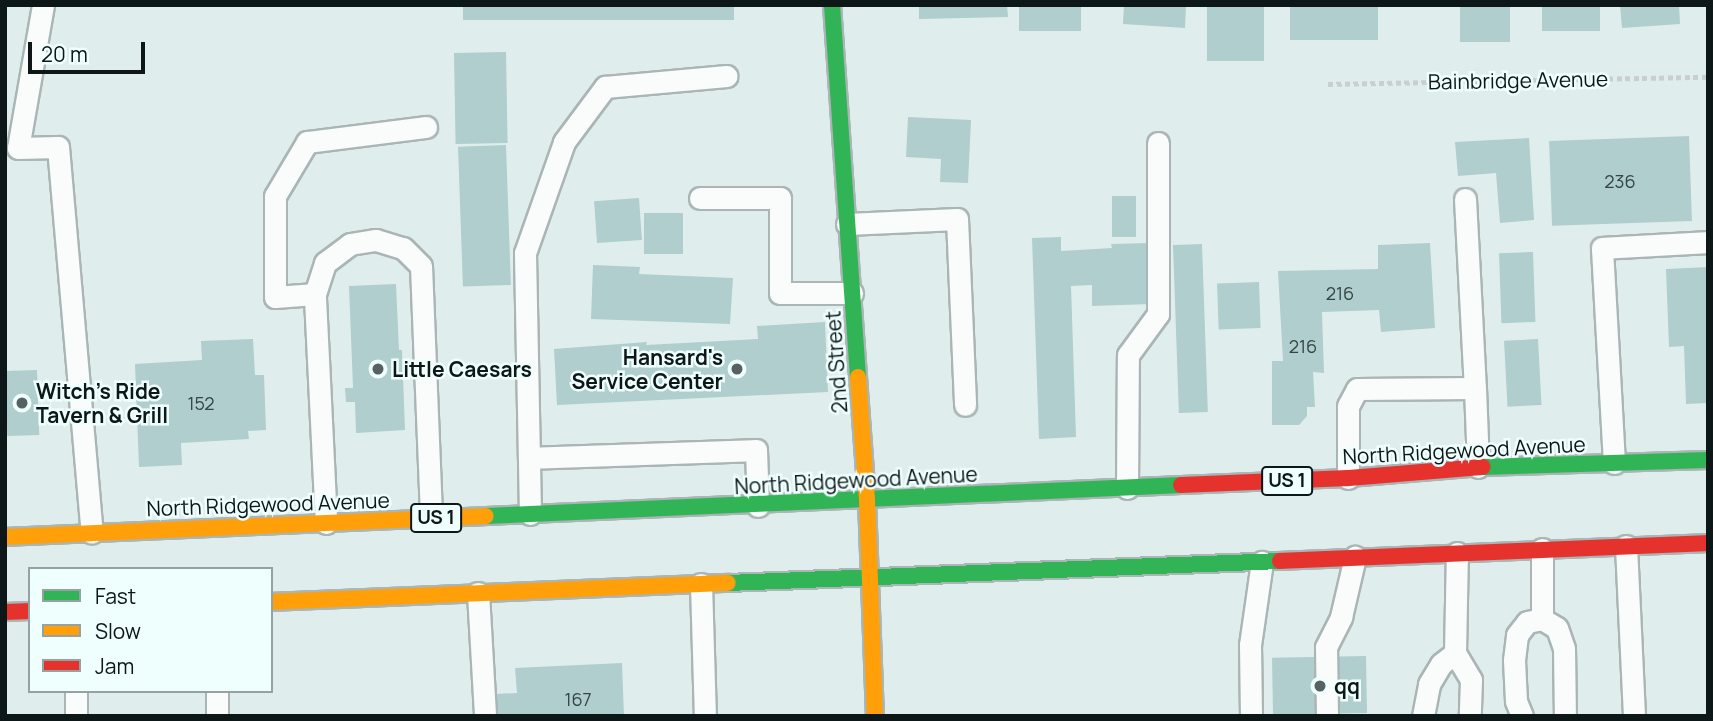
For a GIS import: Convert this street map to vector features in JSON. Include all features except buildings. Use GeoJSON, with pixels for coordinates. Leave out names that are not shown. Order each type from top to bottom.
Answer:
{"type":"FeatureCollection","features":[{"type":"Feature","properties":{"kind":"main road","name":"2nd Street"},"geometry":{"type":"LineString","coordinates":[[832,5],[867,500],[875,716]]}},
{"type":"Feature","properties":{"kind":"main road","name":"North Ridgewood Avenue"},"geometry":{"type":"LineString","coordinates":[[5,537],[1348,478],[1478,467],[1708,460]]}},
{"type":"Feature","properties":{"kind":"main road"},"geometry":{"type":"LineString","coordinates":[[273,602],[1708,542]]}},
{"type":"Feature","properties":{"kind":"main road"},"geometry":{"type":"LineString","coordinates":[[5,612],[28,611]]}},
{"type":"Feature","properties":{"kind":"lane"},"geometry":{"type":"LineString","coordinates":[[43,5],[12,148],[58,147],[92,533]]}},
{"type":"Feature","properties":{"kind":"lane"},"geometry":{"type":"LineString","coordinates":[[530,514],[525,253],[564,142],[605,87],[727,76]]}},
{"type":"Feature","properties":{"kind":"lane"},"geometry":{"type":"LineString","coordinates":[[315,293],[275,298],[275,196],[307,142],[426,127]]}},
{"type":"Feature","properties":{"kind":"lane"},"geometry":{"type":"LineString","coordinates":[[1127,488],[1128,355],[1158,314],[1158,143]]}},
{"type":"Feature","properties":{"kind":"lane"},"geometry":{"type":"LineString","coordinates":[[701,198],[780,198],[780,293],[852,293]]}},
{"type":"Feature","properties":{"kind":"lane"},"geometry":{"type":"LineString","coordinates":[[1465,199],[1478,467]]}},
{"type":"Feature","properties":{"kind":"lane"},"geometry":{"type":"LineString","coordinates":[[847,224],[957,219],[965,405]]}},
{"type":"Feature","properties":{"kind":"lane"},"geometry":{"type":"LineString","coordinates":[[326,523],[315,293],[324,263],[350,244],[376,240],[403,248],[421,266],[431,519]]}},
{"type":"Feature","properties":{"kind":"lane"},"geometry":{"type":"LineString","coordinates":[[1614,463],[1602,248],[1708,242]]}},
{"type":"Feature","properties":{"kind":"lane"},"geometry":{"type":"LineString","coordinates":[[1348,478],[1348,406],[1357,389],[1475,388]]}},
{"type":"Feature","properties":{"kind":"lane"},"geometry":{"type":"LineString","coordinates":[[529,458],[756,450],[758,506]]}},
{"type":"Feature","properties":{"kind":"lane"},"geometry":{"type":"LineString","coordinates":[[1626,546],[1634,716]]}},
{"type":"Feature","properties":{"kind":"lane"},"geometry":{"type":"LineString","coordinates":[[1542,549],[1542,620]]}},
{"type":"Feature","properties":{"kind":"lane"},"geometry":{"type":"LineString","coordinates":[[1457,553],[1455,653],[1471,680],[1470,716]]}},
{"type":"Feature","properties":{"kind":"lane"},"geometry":{"type":"LineString","coordinates":[[1327,716],[1326,647],[1341,617],[1355,557]]}},
{"type":"Feature","properties":{"kind":"lane"},"geometry":{"type":"LineString","coordinates":[[1251,716],[1250,645],[1262,562]]}},
{"type":"Feature","properties":{"kind":"lane"},"geometry":{"type":"LineString","coordinates":[[701,584],[705,716]]}},
{"type":"Feature","properties":{"kind":"lane"},"geometry":{"type":"LineString","coordinates":[[478,593],[485,716]]}},
{"type":"Feature","properties":{"kind":"lane"},"geometry":{"type":"LineString","coordinates":[[1522,716],[1516,701],[1514,660],[1517,635],[1527,622],[1542,620],[1556,628],[1564,648],[1565,716]]}},
{"type":"Feature","properties":{"kind":"lane"},"geometry":{"type":"LineString","coordinates":[[1423,716],[1429,684],[1441,664],[1455,653]]}},
{"type":"Feature","properties":{"kind":"lane"},"geometry":{"type":"LineString","coordinates":[[76,693],[76,716]]}},
{"type":"Feature","properties":{"kind":"lane"},"geometry":{"type":"LineString","coordinates":[[216,693],[217,716]]}},
{"type":"Feature","properties":{"kind":"path","name":"Bainbridge Avenue"},"geometry":{"type":"LineString","coordinates":[[1328,84],[1708,76]]}},
{"type":"Feature","properties":{"kind":"traffic: fast"},"geometry":{"type":"LineString","coordinates":[[832,5],[858,377]]}},
{"type":"Feature","properties":{"kind":"traffic: fast"},"geometry":{"type":"LineString","coordinates":[[1483,467],[1708,460]]}},
{"type":"Feature","properties":{"kind":"traffic: fast"},"geometry":{"type":"LineString","coordinates":[[486,516],[1181,485]]}},
{"type":"Feature","properties":{"kind":"traffic: fast"},"geometry":{"type":"LineString","coordinates":[[728,583],[1280,561]]}},
{"type":"Feature","properties":{"kind":"traffic: slow"},"geometry":{"type":"LineString","coordinates":[[858,377],[867,500],[875,716]]}},
{"type":"Feature","properties":{"kind":"traffic: slow"},"geometry":{"type":"LineString","coordinates":[[5,537],[486,516]]}},
{"type":"Feature","properties":{"kind":"traffic: slow"},"geometry":{"type":"LineString","coordinates":[[273,602],[728,583]]}},
{"type":"Feature","properties":{"kind":"traffic: jam"},"geometry":{"type":"LineString","coordinates":[[1181,485],[1348,478],[1483,467]]}},
{"type":"Feature","properties":{"kind":"traffic: jam"},"geometry":{"type":"LineString","coordinates":[[1280,561],[1708,543]]}},
{"type":"Feature","properties":{"kind":"traffic: jam"},"geometry":{"type":"LineString","coordinates":[[5,612],[28,611]]}},
{"type":"Feature","properties":{"kind":"place","name":"Little Caesars"},"geometry":{"type":"Point","coordinates":[378,369]}},
{"type":"Feature","properties":{"kind":"place","name":"Hansard's Service Center"},"geometry":{"type":"Point","coordinates":[737,369]}},
{"type":"Feature","properties":{"kind":"place","name":"Witch's Ride Tavern & Grill"},"geometry":{"type":"Point","coordinates":[22,403]}},
{"type":"Feature","properties":{"kind":"place","name":"qq"},"geometry":{"type":"Point","coordinates":[1320,686]}}]}
